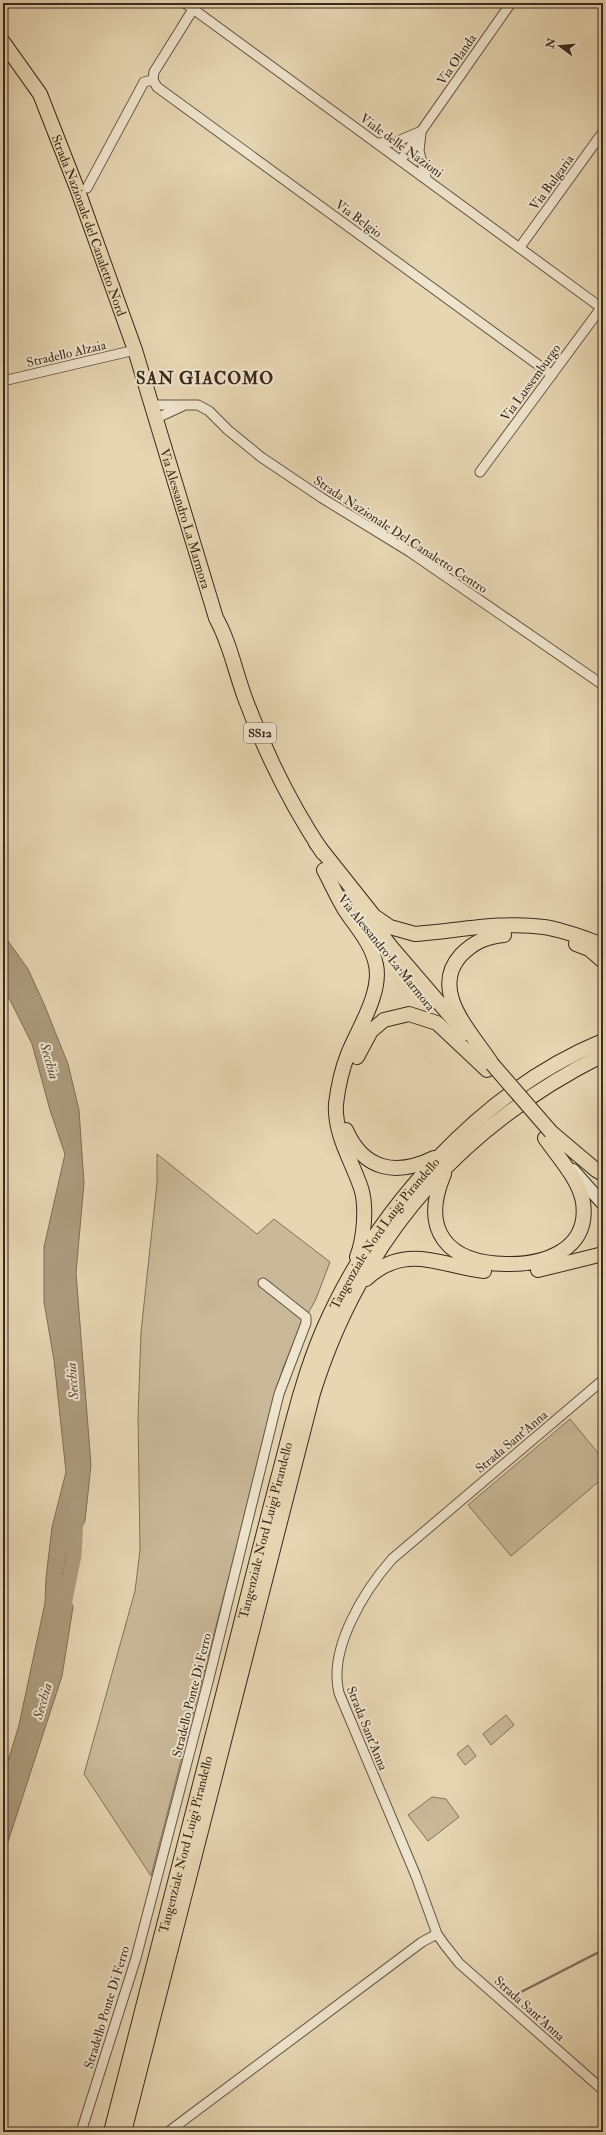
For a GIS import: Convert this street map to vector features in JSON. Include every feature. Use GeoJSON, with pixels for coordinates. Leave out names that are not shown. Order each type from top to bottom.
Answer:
{"type":"FeatureCollection","features":[{"type":"Feature","properties":{"kind":"main road","name":"Strada Nazionale del Canaletto Nord"},"geometry":{"type":"LineString","coordinates":[[3,42],[40,94],[78,191],[135,350],[154,411]]}},
{"type":"Feature","properties":{"kind":"main road","name":"Via Alessandro La Marmora"},"geometry":{"type":"LineString","coordinates":[[154,411],[216,618],[224,631],[245,698],[282,782],[316,843],[371,922],[489,1067]]}},
{"type":"Feature","properties":{"kind":"main road","name":"Via Alessandro La Marmora"},"geometry":{"type":"LineString","coordinates":[[216,618],[215,634],[237,699],[257,748],[275,788],[324,870],[366,929],[548,1135],[603,1204]]}},
{"type":"Feature","properties":{"kind":"main road"},"geometry":{"type":"LineString","coordinates":[[316,843],[374,916],[390,927],[404,932],[415,934],[506,926],[537,927],[563,931],[603,945]]}},
{"type":"Feature","properties":{"kind":"main road"},"geometry":{"type":"LineString","coordinates":[[324,870],[345,910],[372,951],[377,976],[376,989],[348,1054],[341,1078],[336,1106],[341,1139],[361,1190],[364,1235],[351,1286]]}},
{"type":"Feature","properties":{"kind":"main road"},"geometry":{"type":"LineString","coordinates":[[489,1067],[455,1011],[450,999],[449,986],[452,971],[457,959],[471,944],[488,936],[517,934],[542,936],[561,939],[589,949],[603,961]]}},
{"type":"Feature","properties":{"kind":"main road"},"geometry":{"type":"LineString","coordinates":[[489,1067],[437,1023],[410,1014],[384,1020],[370,1031],[360,1048],[351,1073],[344,1113],[346,1129],[353,1145],[362,1155],[376,1164],[390,1168],[403,1168],[444,1160],[434,1207],[436,1223],[442,1239],[453,1251],[468,1259],[497,1264],[532,1263],[548,1260],[562,1252],[578,1235],[582,1219],[583,1203],[580,1190],[548,1135]]}},
{"type":"Feature","properties":{"kind":"main road"},"geometry":{"type":"LineString","coordinates":[[587,1048],[603,1030]]}},
{"type":"Feature","properties":{"kind":"main road","name":"Tangenziale Nord Luigi Pirandello"},"geometry":{"type":"LineString","coordinates":[[444,1160],[469,1127],[492,1108],[531,1079],[587,1048],[603,1041]]}},
{"type":"Feature","properties":{"kind":"main road","name":"Tangenziale Nord Luigi Pirandello"},"geometry":{"type":"LineString","coordinates":[[111,2132],[302,1388],[323,1330],[351,1286],[389,1218],[424,1172],[484,1132],[540,1090],[603,1055]]}},
{"type":"Feature","properties":{"kind":"main road","name":"Via Alessandro La Marmora"},"geometry":{"type":"LineString","coordinates":[[548,1135],[603,1192]]}},
{"type":"Feature","properties":{"kind":"main road"},"geometry":{"type":"LineString","coordinates":[[548,1135],[603,1174]]}},
{"type":"Feature","properties":{"kind":"main road"},"geometry":{"type":"LineString","coordinates":[[351,1286],[386,1264],[411,1258],[483,1271],[515,1274],[533,1272],[603,1254]]}},
{"type":"Feature","properties":{"kind":"main road","name":"Tangenziale Nord Luigi Pirandello"},"geometry":{"type":"LineString","coordinates":[[124,2132],[313,1393],[351,1286]]}},
{"type":"Feature","properties":{"kind":"street","name":"Via Olanda"},"geometry":{"type":"LineString","coordinates":[[401,160],[511,3]]}},
{"type":"Feature","properties":{"kind":"street"},"geometry":{"type":"LineString","coordinates":[[87,188],[144,82],[154,80],[154,72],[192,5]]}},
{"type":"Feature","properties":{"kind":"street","name":"Viale delle Nazioni"},"geometry":{"type":"LineString","coordinates":[[192,5],[602,308]]}},
{"type":"Feature","properties":{"kind":"street","name":"Via Belgio"},"geometry":{"type":"LineString","coordinates":[[154,80],[157,87],[552,375]]}},
{"type":"Feature","properties":{"kind":"street","name":"Via Olanda"},"geometry":{"type":"LineString","coordinates":[[422,130],[419,151],[426,179]]}},
{"type":"Feature","properties":{"kind":"street"},"geometry":{"type":"LineString","coordinates":[[377,143],[396,142],[422,130]]}},
{"type":"Feature","properties":{"kind":"street","name":"Via Bulgaria"},"geometry":{"type":"LineString","coordinates":[[520,247],[603,132]]}},
{"type":"Feature","properties":{"kind":"street","name":"Via Lussemburgo"},"geometry":{"type":"LineString","coordinates":[[480,472],[602,308]]}},
{"type":"Feature","properties":{"kind":"street","name":"Stradello Alzaia"},"geometry":{"type":"LineString","coordinates":[[3,380],[135,350]]}},
{"type":"Feature","properties":{"kind":"street"},"geometry":{"type":"LineString","coordinates":[[154,411],[186,405]]}},
{"type":"Feature","properties":{"kind":"street","name":"Strada Nazionale Del Canaletto Centro"},"geometry":{"type":"LineString","coordinates":[[154,411],[186,405],[198,405],[209,411],[228,430],[266,460],[322,498],[410,552],[603,685]]}},
{"type":"Feature","properties":{"kind":"street","name":"Stradello Ponte Di Ferro"},"geometry":{"type":"LineString","coordinates":[[81,2132],[136,1958],[208,1686],[279,1394],[306,1323],[306,1318],[263,1283]]}},
{"type":"Feature","properties":{"kind":"street","name":"Strada Sant'Anna"},"geometry":{"type":"LineString","coordinates":[[603,1380],[392,1559],[367,1592],[340,1650],[336,1675],[339,1693],[416,1876],[438,1934],[459,1963],[603,2090]]}},
{"type":"Feature","properties":{"kind":"street"},"geometry":{"type":"LineString","coordinates":[[168,2132],[422,1942],[438,1934]]}},
{"type":"Feature","properties":{"kind":"shaded area"},"geometry":{"type":"Polygon","coordinates":[[[157,1154],[257,1234],[274,1219],[330,1262],[316,1299],[300,1328],[283,1368],[274,1397],[260,1457],[151,1876],[84,1774],[135,1591],[140,1550],[138,1417],[141,1332],[157,1183],[157,1154]]]}},
{"type":"Feature","properties":{"kind":"shaded area"},"geometry":{"type":"Polygon","coordinates":[[[570,1419],[603,1459],[603,1478],[511,1556],[468,1505],[570,1419]]]}},
{"type":"Feature","properties":{"kind":"shaded area"},"geometry":{"type":"Polygon","coordinates":[[[506,1715],[514,1725],[491,1745],[483,1734],[506,1715]]]}},
{"type":"Feature","properties":{"kind":"shaded area"},"geometry":{"type":"Polygon","coordinates":[[[468,1745],[476,1756],[465,1765],[457,1754],[468,1745]]]}},
{"type":"Feature","properties":{"kind":"shaded area"},"geometry":{"type":"Polygon","coordinates":[[[432,1797],[446,1799],[459,1817],[428,1841],[408,1815],[432,1797]]]}},
{"type":"Feature","properties":{"kind":"water"},"geometry":{"type":"Polygon","coordinates":[[[3,934],[28,969],[44,1004],[68,1064],[79,1110],[84,1183],[76,1273],[91,1465],[85,1521],[67,1553],[62,1578],[73,1607],[62,1676],[3,1857],[3,1778],[19,1725],[45,1603],[46,1578],[52,1527],[66,1472],[54,1360],[44,1302],[44,1247],[65,1154],[50,1110],[32,1044],[3,986],[3,934]]]}},
{"type":"Feature","properties":{"kind":"waterway","name":"Secchia"},"geometry":{"type":"LineString","coordinates":[[63,1610],[74,1555],[76,1519]]}},
{"type":"Feature","properties":{"kind":"waterway"},"geometry":{"type":"LineString","coordinates":[[521,1992],[603,1950]]}},
{"type":"Feature","properties":{"kind":"district","name":"SAN GIACOMO"},"geometry":{"type":"Point","coordinates":[205,378]}}]}
